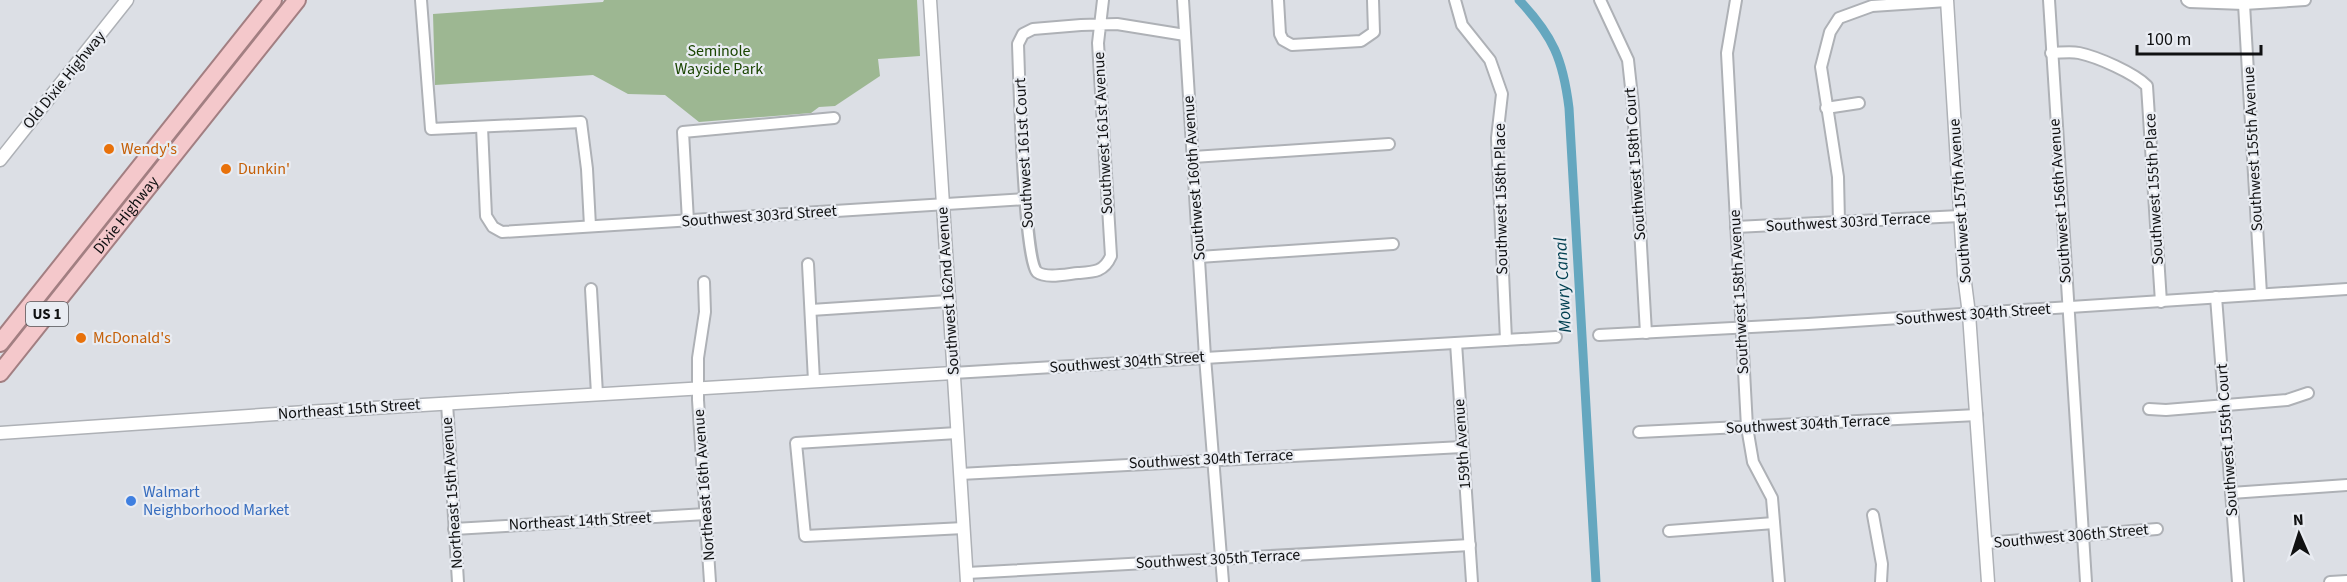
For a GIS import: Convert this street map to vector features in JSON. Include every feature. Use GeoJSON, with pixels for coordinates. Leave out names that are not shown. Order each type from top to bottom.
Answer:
{"type":"FeatureCollection","features":[{"type":"Feature","properties":{"kind":"highway","name":"US 1"},"geometry":{"type":"LineString","coordinates":[[240,42],[273,0]]}},
{"type":"Feature","properties":{"kind":"highway","name":"Dixie Highway"},"geometry":{"type":"LineString","coordinates":[[0,373],[297,0]]}},
{"type":"Feature","properties":{"kind":"highway"},"geometry":{"type":"LineString","coordinates":[[182,145],[177,139],[178,134],[229,70],[240,42]]}},
{"type":"Feature","properties":{"kind":"highway","name":"Dixie Highway"},"geometry":{"type":"LineString","coordinates":[[4,338],[240,42]]}},
{"type":"Feature","properties":{"kind":"highway"},"geometry":{"type":"LineString","coordinates":[[94,255],[102,232],[152,168],[150,155]]}},
{"type":"Feature","properties":{"kind":"highway"},"geometry":{"type":"LineString","coordinates":[[0,357],[5,351],[4,338]]}},
{"type":"Feature","properties":{"kind":"street","name":"Old Dixie Highway"},"geometry":{"type":"LineString","coordinates":[[0,160],[127,0]]}},
{"type":"Feature","properties":{"kind":"street"},"geometry":{"type":"LineString","coordinates":[[421,0],[431,129],[581,122],[587,169],[590,226]]}},
{"type":"Feature","properties":{"kind":"street","name":"Southwest 162nd Avenue"},"geometry":{"type":"LineString","coordinates":[[930,0],[967,578]]}},
{"type":"Feature","properties":{"kind":"street","name":"Southwest 161st Avenue"},"geometry":{"type":"LineString","coordinates":[[1037,272],[1046,275],[1096,272],[1107,266],[1111,256],[1098,43],[1103,0]]}},
{"type":"Feature","properties":{"kind":"street","name":"Southwest 160th Avenue"},"geometry":{"type":"LineString","coordinates":[[1183,0],[1220,559]]}},
{"type":"Feature","properties":{"kind":"street"},"geometry":{"type":"LineString","coordinates":[[1278,0],[1282,40],[1292,45],[1360,41],[1374,32],[1373,0]]}},
{"type":"Feature","properties":{"kind":"street","name":"Southwest 158th Place"},"geometry":{"type":"LineString","coordinates":[[1455,0],[1462,25],[1490,60],[1502,94],[1497,138],[1506,340]]}},
{"type":"Feature","properties":{"kind":"street","name":"Southwest 158th Court"},"geometry":{"type":"LineString","coordinates":[[1600,0],[1628,60],[1633,106],[1646,333]]}},
{"type":"Feature","properties":{"kind":"street"},"geometry":{"type":"LineString","coordinates":[[1839,222],[1838,177],[1821,67],[1830,32],[1839,18],[1872,6],[1947,0]]}},
{"type":"Feature","properties":{"kind":"street","name":"Southwest 157th Avenue"},"geometry":{"type":"LineString","coordinates":[[1947,0],[1960,216],[1988,582]]}},
{"type":"Feature","properties":{"kind":"street","name":"Southwest 156th Avenue"},"geometry":{"type":"LineString","coordinates":[[2049,0],[2086,582]]}},
{"type":"Feature","properties":{"kind":"street"},"geometry":{"type":"LineString","coordinates":[[2187,0],[2244,4],[2305,0]]}},
{"type":"Feature","properties":{"kind":"street","name":"Southwest 158th Avenue"},"geometry":{"type":"LineString","coordinates":[[1734,1],[1727,53],[1747,427],[1753,462],[1772,498],[1779,582]]}},
{"type":"Feature","properties":{"kind":"street","name":"Southwest 155th Avenue"},"geometry":{"type":"LineString","coordinates":[[2244,4],[2261,294]]}},
{"type":"Feature","properties":{"kind":"street"},"geometry":{"type":"LineString","coordinates":[[1100,24],[1117,24],[1185,35]]}},
{"type":"Feature","properties":{"kind":"street","name":"Southwest 161st Court"},"geometry":{"type":"LineString","coordinates":[[1037,272],[1031,262],[1018,44],[1023,34],[1033,29],[1100,24]]}},
{"type":"Feature","properties":{"kind":"street","name":"Southwest 155th Place"},"geometry":{"type":"LineString","coordinates":[[2051,53],[2077,52],[2089,56],[2140,79],[2147,86],[2161,302]]}},
{"type":"Feature","properties":{"kind":"street"},"geometry":{"type":"LineString","coordinates":[[1826,108],[1859,103]]}},
{"type":"Feature","properties":{"kind":"street"},"geometry":{"type":"LineString","coordinates":[[688,221],[683,132],[834,118]]}},
{"type":"Feature","properties":{"kind":"street","name":"Southwest 303rd Street"},"geometry":{"type":"LineString","coordinates":[[482,126],[486,216],[493,227],[502,232],[1026,199]]}},
{"type":"Feature","properties":{"kind":"street"},"geometry":{"type":"LineString","coordinates":[[1193,157],[1389,144]]}},
{"type":"Feature","properties":{"kind":"street","name":"Southwest 303rd Terrace"},"geometry":{"type":"LineString","coordinates":[[1736,227],[1960,216]]}},
{"type":"Feature","properties":{"kind":"street"},"geometry":{"type":"LineString","coordinates":[[1199,256],[1393,244]]}},
{"type":"Feature","properties":{"kind":"street"},"geometry":{"type":"LineString","coordinates":[[808,264],[814,381]]}},
{"type":"Feature","properties":{"kind":"street","name":"Northeast 16th Avenue"},"geometry":{"type":"LineString","coordinates":[[704,282],[705,312],[698,358],[698,388],[710,582]]}},
{"type":"Feature","properties":{"kind":"street"},"geometry":{"type":"LineString","coordinates":[[591,289],[597,394]]}},
{"type":"Feature","properties":{"kind":"street","name":"Southwest 304th Street"},"geometry":{"type":"LineString","coordinates":[[1599,335],[2347,289]]}},
{"type":"Feature","properties":{"kind":"street","name":"Southwest 155th Court"},"geometry":{"type":"LineString","coordinates":[[2216,297],[2238,582]]}},
{"type":"Feature","properties":{"kind":"street"},"geometry":{"type":"LineString","coordinates":[[811,310],[948,301]]}},
{"type":"Feature","properties":{"kind":"street","name":"Southwest 304th Street"},"geometry":{"type":"LineString","coordinates":[[698,388],[1556,337]]}},
{"type":"Feature","properties":{"kind":"street","name":"159th Avenue"},"geometry":{"type":"LineString","coordinates":[[1456,343],[1472,582]]}},
{"type":"Feature","properties":{"kind":"street","name":"Northeast 15th Street"},"geometry":{"type":"LineString","coordinates":[[0,433],[698,388]]}},
{"type":"Feature","properties":{"kind":"street"},"geometry":{"type":"LineString","coordinates":[[2149,409],[2287,400],[2308,393]]}},
{"type":"Feature","properties":{"kind":"street","name":"Northeast 15th Avenue"},"geometry":{"type":"LineString","coordinates":[[447,403],[458,582]]}},
{"type":"Feature","properties":{"kind":"street","name":"Southwest 304th Terrace"},"geometry":{"type":"LineString","coordinates":[[1638,432],[1977,415]]}},
{"type":"Feature","properties":{"kind":"street"},"geometry":{"type":"LineString","coordinates":[[957,433],[796,443],[805,536],[964,528]]}},
{"type":"Feature","properties":{"kind":"street","name":"Southwest 304th Terrace"},"geometry":{"type":"LineString","coordinates":[[960,474],[1462,447]]}},
{"type":"Feature","properties":{"kind":"street"},"geometry":{"type":"LineString","coordinates":[[2231,493],[2347,485]]}},
{"type":"Feature","properties":{"kind":"street","name":"Northeast 14th Street"},"geometry":{"type":"LineString","coordinates":[[454,529],[705,514]]}},
{"type":"Feature","properties":{"kind":"street"},"geometry":{"type":"LineString","coordinates":[[1873,515],[1882,564],[1881,582]]}},
{"type":"Feature","properties":{"kind":"street"},"geometry":{"type":"LineString","coordinates":[[1669,531],[1774,524]]}},
{"type":"Feature","properties":{"kind":"street","name":"Southwest 306th Street"},"geometry":{"type":"LineString","coordinates":[[1985,543],[2157,529]]}},
{"type":"Feature","properties":{"kind":"street","name":"Southwest 305th Terrace"},"geometry":{"type":"LineString","coordinates":[[967,578],[1220,559],[1470,545]]}},
{"type":"Feature","properties":{"kind":"street"},"geometry":{"type":"LineString","coordinates":[[1220,559],[1223,582]]}},
{"type":"Feature","properties":{"kind":"street"},"geometry":{"type":"LineString","coordinates":[[2330,582],[2347,581]]}},
{"type":"Feature","properties":{"kind":"green space","name":"Seminole Wayside Park"},"geometry":{"type":"Polygon","coordinates":[[[604,0],[917,0],[920,56],[878,59],[880,76],[835,106],[819,107],[811,113],[699,122],[665,95],[628,94],[593,75],[435,85],[433,14],[603,2],[604,0]]]}},
{"type":"Feature","properties":{"kind":"waterway","name":"Mowry Canal"},"geometry":{"type":"LineString","coordinates":[[1519,0],[1540,25],[1555,49],[1567,91],[1596,582]]}},
{"type":"Feature","properties":{"kind":"place","name":"Wendy's"},"geometry":{"type":"Point","coordinates":[109,149]}},
{"type":"Feature","properties":{"kind":"place","name":"Dunkin'"},"geometry":{"type":"Point","coordinates":[226,169]}},
{"type":"Feature","properties":{"kind":"place","name":"McDonald's"},"geometry":{"type":"Point","coordinates":[81,338]}},
{"type":"Feature","properties":{"kind":"place","name":"Walmart Neighborhood Market"},"geometry":{"type":"Point","coordinates":[131,501]}}]}
